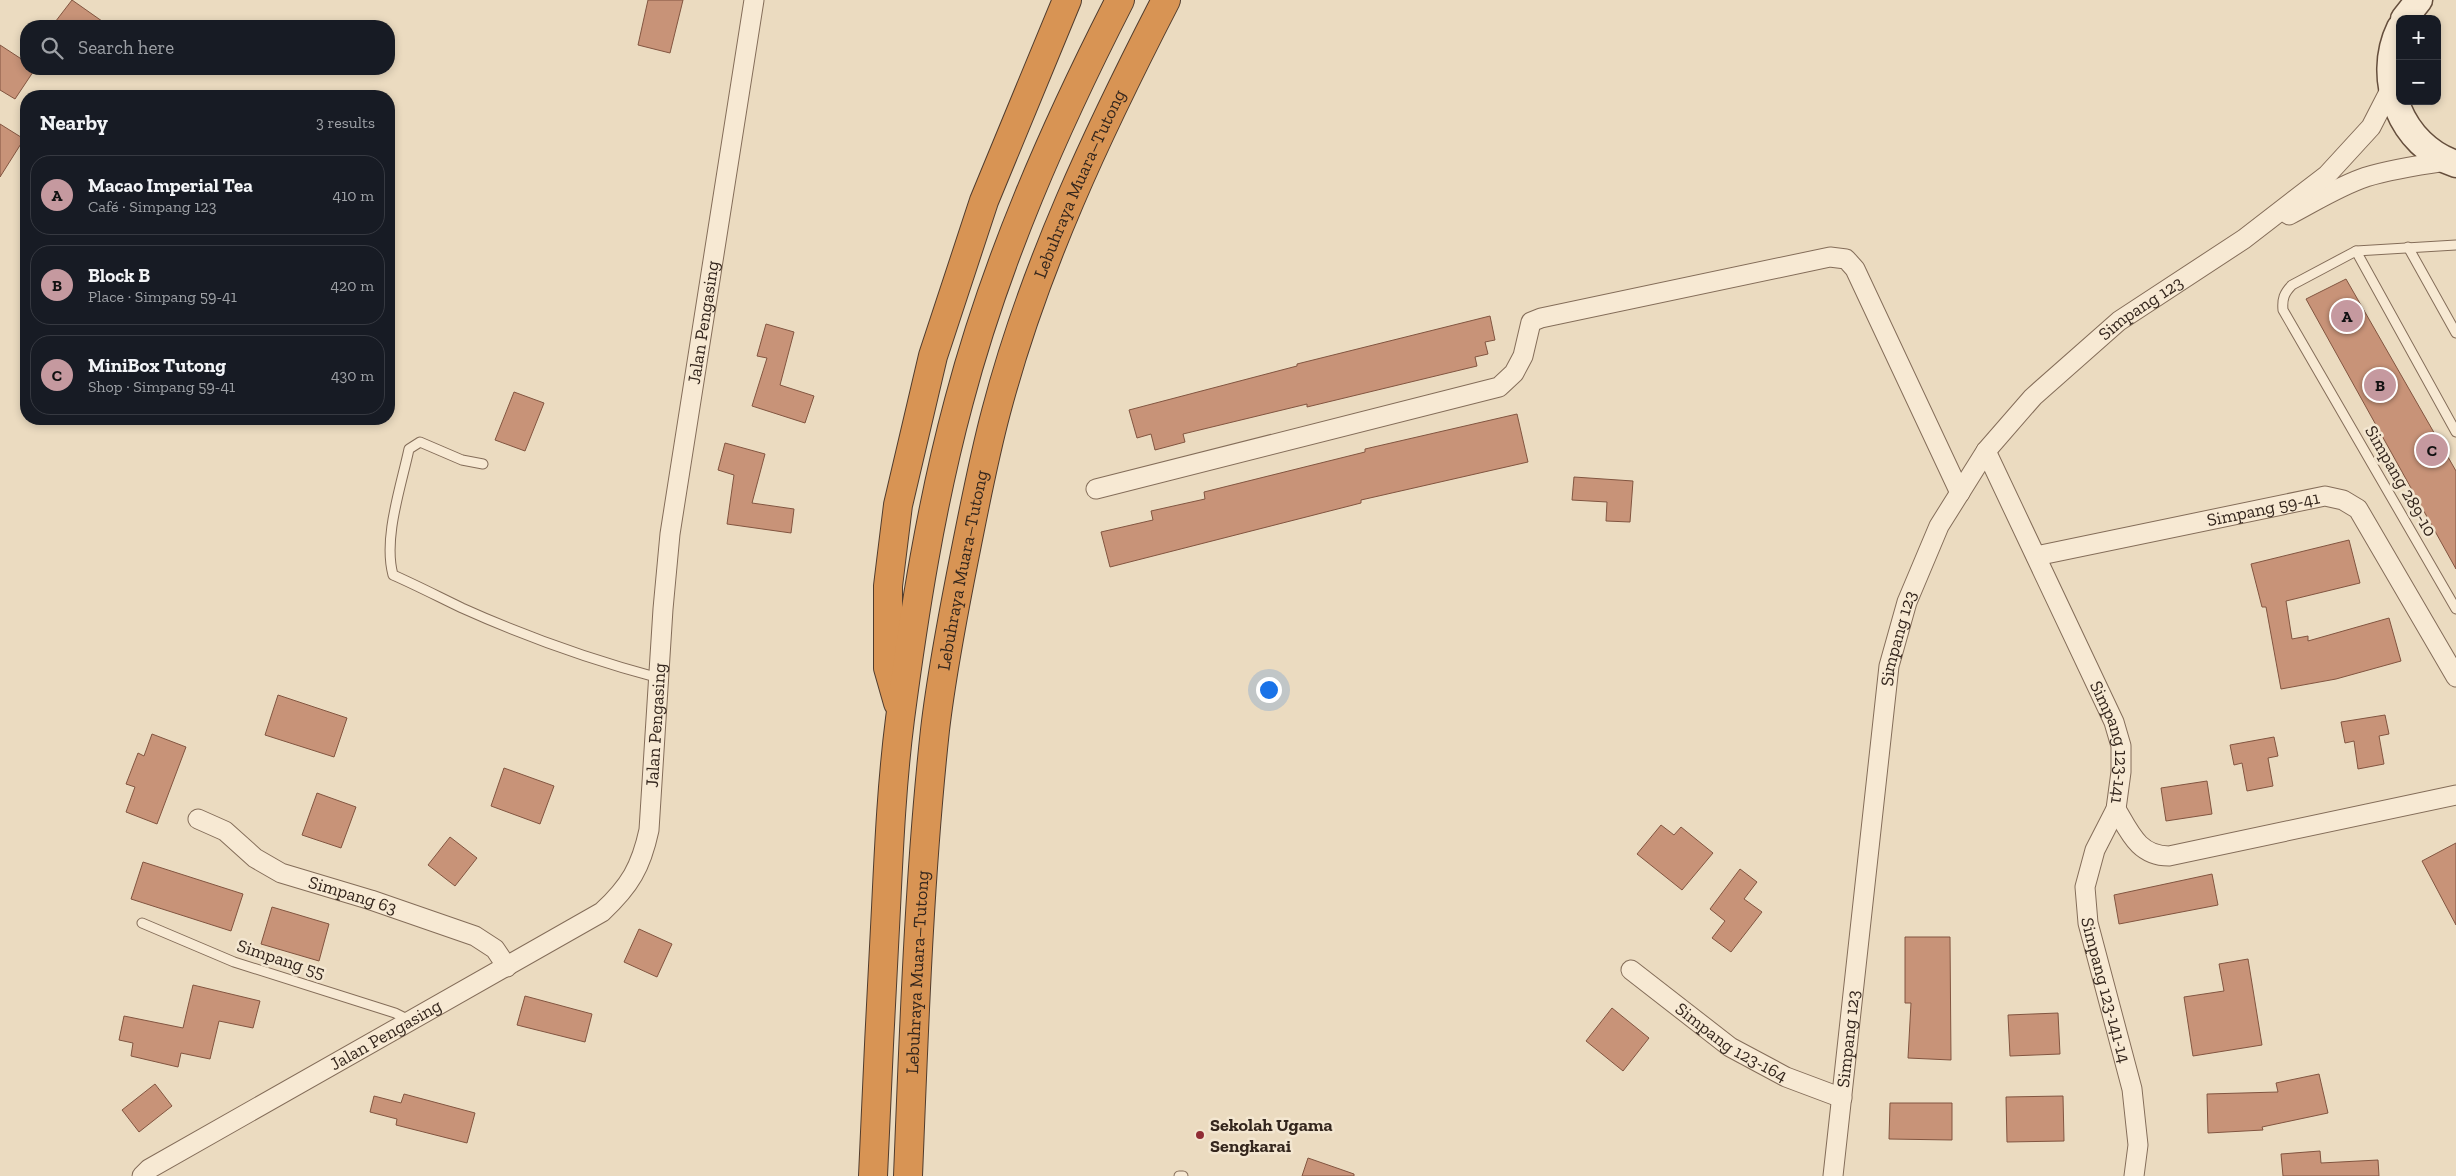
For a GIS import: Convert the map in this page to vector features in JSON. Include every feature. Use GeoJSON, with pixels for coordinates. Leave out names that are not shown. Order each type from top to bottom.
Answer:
{"type":"FeatureCollection","features":[{"type":"Feature","properties":{"kind":"highway","name":"Lebuhraya Muara–Tutong"},"geometry":{"type":"LineString","coordinates":[[873,1176],[889,852],[901,711],[916,606],[937,500],[959,402],[987,309],[1028,196],[1075,88],[1120,0]]}},
{"type":"Feature","properties":{"kind":"highway","name":"Lebuhraya Muara–Tutong"},"geometry":{"type":"LineString","coordinates":[[908,1176],[916,999],[935,730],[954,609],[996,411],[1024,323],[1066,209],[1112,104],[1166,0]]}},
{"type":"Feature","properties":{"kind":"highway"},"geometry":{"type":"LineString","coordinates":[[901,711],[888,668],[888,586],[898,506],[933,356],[984,201],[1064,3]]}},
{"type":"Feature","properties":{"kind":"street","name":"Jalan Pengasing"},"geometry":{"type":"LineString","coordinates":[[142,1176],[149,1169],[602,912],[620,895],[634,877],[644,853],[649,830],[660,678],[662,609],[670,534],[754,0]]}},
{"type":"Feature","properties":{"kind":"street"},"geometry":{"type":"LineString","coordinates":[[2407,12],[2395,38],[2390,63],[2391,88],[2398,111],[2410,131],[2426,148],[2451,163]]}},
{"type":"Feature","properties":{"kind":"street","name":"Simpang 123"},"geometry":{"type":"LineString","coordinates":[[1833,1176],[1889,666],[1911,594],[1939,526],[1986,451],[2033,397],[2119,321],[2244,239],[2327,174],[2353,149],[2371,127],[2391,88]]}},
{"type":"Feature","properties":{"kind":"street","name":"Simpang 123"},"geometry":{"type":"LineString","coordinates":[[2244,239],[2338,189],[2365,177],[2393,170],[2451,163]]}},
{"type":"Feature","properties":{"kind":"street"},"geometry":{"type":"LineString","coordinates":[[1096,489],[1499,387],[1514,373],[1522,356],[1531,322],[1541,318],[1830,257],[1846,259],[1855,269],[1960,492]]}},
{"type":"Feature","properties":{"kind":"street","name":"Simpang 123-141"},"geometry":{"type":"LineString","coordinates":[[1986,451],[2114,722],[2121,746],[2121,772],[2116,809],[2142,849],[2155,856],[2170,856],[2456,796]]}},
{"type":"Feature","properties":{"kind":"street","name":"Simpang 59-41"},"geometry":{"type":"LineString","coordinates":[[2036,556],[2324,496],[2343,500],[2358,508],[2456,677]]}},
{"type":"Feature","properties":{"kind":"street","name":"Simpang 123-141-14"},"geometry":{"type":"LineString","coordinates":[[2116,809],[2095,850],[2085,887],[2088,923],[2132,1089],[2138,1146],[2134,1176]]}},
{"type":"Feature","properties":{"kind":"street","name":"Simpang 63"},"geometry":{"type":"LineString","coordinates":[[198,820],[225,832],[255,858],[281,873],[371,900],[476,936],[495,948],[507,967]]}},
{"type":"Feature","properties":{"kind":"street","name":"Simpang 123-164"},"geometry":{"type":"LineString","coordinates":[[1631,970],[1730,1047],[1786,1077],[1842,1098]]}},
{"type":"Feature","properties":{"kind":"lane","name":"Simpang 289-10"},"geometry":{"type":"LineString","coordinates":[[2456,244],[2356,251],[2292,286],[2285,292],[2283,310],[2453,598],[2456,608]]}},
{"type":"Feature","properties":{"kind":"lane"},"geometry":{"type":"LineString","coordinates":[[2408,247],[2456,333]]}},
{"type":"Feature","properties":{"kind":"lane"},"geometry":{"type":"LineString","coordinates":[[2356,251],[2456,432]]}},
{"type":"Feature","properties":{"kind":"lane"},"geometry":{"type":"LineString","coordinates":[[483,464],[462,460],[420,442],[409,449],[396,508],[388,558],[393,575],[463,608],[534,636],[621,668],[660,678]]}},
{"type":"Feature","properties":{"kind":"lane","name":"Simpang 55"},"geometry":{"type":"LineString","coordinates":[[142,923],[234,962],[395,1013],[411,1021]]}},
{"type":"Feature","properties":{"kind":"building"},"geometry":{"type":"Polygon","coordinates":[[[72,0],[100,20],[57,20],[72,0]]]}},
{"type":"Feature","properties":{"kind":"building"},"geometry":{"type":"Polygon","coordinates":[[[648,0],[683,0],[670,53],[638,45],[648,0]]]}},
{"type":"Feature","properties":{"kind":"building"},"geometry":{"type":"Polygon","coordinates":[[[0,45],[20,58],[20,75],[31,75],[15,99],[0,90],[0,45]]]}},
{"type":"Feature","properties":{"kind":"building"},"geometry":{"type":"Polygon","coordinates":[[[0,124],[20,136],[20,145],[0,177],[0,124]]]}},
{"type":"Feature","properties":{"kind":"building"},"geometry":{"type":"Polygon","coordinates":[[[2346,279],[2456,471],[2456,569],[2306,299],[2346,279]]]}},
{"type":"Feature","properties":{"kind":"building"},"geometry":{"type":"Polygon","coordinates":[[[1490,316],[1495,340],[1485,342],[1488,354],[1475,357],[1477,366],[1307,407],[1307,404],[1183,434],[1185,442],[1155,450],[1151,434],[1137,438],[1129,410],[1297,366],[1297,364],[1490,316]]]}},
{"type":"Feature","properties":{"kind":"building"},"geometry":{"type":"Polygon","coordinates":[[[766,324],[794,332],[780,385],[814,396],[805,423],[752,406],[767,358],[757,356],[766,324]]]}},
{"type":"Feature","properties":{"kind":"building"},"geometry":{"type":"Polygon","coordinates":[[[514,392],[544,403],[525,451],[495,440],[514,392]]]}},
{"type":"Feature","properties":{"kind":"building"},"geometry":{"type":"Polygon","coordinates":[[[1517,414],[1528,462],[1361,500],[1361,503],[1110,567],[1101,532],[1153,520],[1151,511],[1205,499],[1204,492],[1365,452],[1365,449],[1517,414]]]}},
{"type":"Feature","properties":{"kind":"building"},"geometry":{"type":"Polygon","coordinates":[[[725,443],[765,454],[752,503],[794,509],[791,533],[727,524],[734,475],[718,470],[725,443]]]}},
{"type":"Feature","properties":{"kind":"building"},"geometry":{"type":"Polygon","coordinates":[[[1574,477],[1633,481],[1630,522],[1606,521],[1607,502],[1572,500],[1574,477]]]}},
{"type":"Feature","properties":{"kind":"building"},"geometry":{"type":"Polygon","coordinates":[[[2349,540],[2360,583],[2286,601],[2292,639],[2308,636],[2308,641],[2389,618],[2401,661],[2336,679],[2281,689],[2266,607],[2262,607],[2251,564],[2349,540]]]}},
{"type":"Feature","properties":{"kind":"building"},"geometry":{"type":"Polygon","coordinates":[[[278,695],[347,718],[334,757],[265,735],[278,695]]]}},
{"type":"Feature","properties":{"kind":"building"},"geometry":{"type":"Polygon","coordinates":[[[2385,715],[2389,734],[2379,736],[2384,764],[2358,769],[2354,741],[2345,743],[2341,722],[2385,715]]]}},
{"type":"Feature","properties":{"kind":"building"},"geometry":{"type":"Polygon","coordinates":[[[152,734],[186,747],[157,824],[126,812],[135,787],[126,784],[138,753],[144,756],[152,734]]]}},
{"type":"Feature","properties":{"kind":"building"},"geometry":{"type":"Polygon","coordinates":[[[2274,737],[2278,756],[2268,758],[2273,786],[2247,791],[2242,763],[2234,765],[2230,745],[2274,737]]]}},
{"type":"Feature","properties":{"kind":"building"},"geometry":{"type":"Polygon","coordinates":[[[504,768],[554,786],[540,824],[491,806],[504,768]]]}},
{"type":"Feature","properties":{"kind":"building"},"geometry":{"type":"Polygon","coordinates":[[[2207,781],[2212,814],[2166,821],[2161,788],[2207,781]]]}},
{"type":"Feature","properties":{"kind":"building"},"geometry":{"type":"Polygon","coordinates":[[[317,793],[356,807],[341,848],[302,835],[317,793]]]}},
{"type":"Feature","properties":{"kind":"building"},"geometry":{"type":"Polygon","coordinates":[[[1661,825],[1674,835],[1681,827],[1713,853],[1682,890],[1637,854],[1661,825]]]}},
{"type":"Feature","properties":{"kind":"building"},"geometry":{"type":"Polygon","coordinates":[[[450,837],[477,858],[455,886],[428,865],[450,837]]]}},
{"type":"Feature","properties":{"kind":"building"},"geometry":{"type":"Polygon","coordinates":[[[2456,843],[2456,925],[2422,861],[2456,843]]]}},
{"type":"Feature","properties":{"kind":"building"},"geometry":{"type":"Polygon","coordinates":[[[143,862],[243,894],[231,931],[131,899],[143,862]]]}},
{"type":"Feature","properties":{"kind":"building"},"geometry":{"type":"Polygon","coordinates":[[[1740,869],[1757,882],[1744,899],[1762,912],[1731,952],[1712,938],[1725,921],[1710,909],[1740,869]]]}},
{"type":"Feature","properties":{"kind":"building"},"geometry":{"type":"Polygon","coordinates":[[[2212,874],[2218,905],[2119,924],[2114,895],[2212,874]]]}},
{"type":"Feature","properties":{"kind":"building"},"geometry":{"type":"Polygon","coordinates":[[[272,907],[329,924],[319,961],[261,944],[272,907]]]}},
{"type":"Feature","properties":{"kind":"building"},"geometry":{"type":"Polygon","coordinates":[[[639,929],[672,944],[657,977],[624,962],[639,929]]]}},
{"type":"Feature","properties":{"kind":"building"},"geometry":{"type":"Polygon","coordinates":[[[1905,937],[1950,937],[1951,1060],[1908,1058],[1911,1003],[1905,1003],[1905,937]]]}},
{"type":"Feature","properties":{"kind":"building"},"geometry":{"type":"Polygon","coordinates":[[[2248,959],[2262,1045],[2193,1056],[2184,997],[2224,991],[2219,964],[2248,959]]]}},
{"type":"Feature","properties":{"kind":"building"},"geometry":{"type":"Polygon","coordinates":[[[193,985],[260,1001],[253,1028],[219,1021],[210,1059],[181,1053],[178,1067],[131,1056],[133,1043],[119,1040],[124,1016],[183,1028],[193,985]]]}},
{"type":"Feature","properties":{"kind":"building"},"geometry":{"type":"Polygon","coordinates":[[[525,996],[592,1014],[585,1042],[517,1025],[525,996]]]}},
{"type":"Feature","properties":{"kind":"building"},"geometry":{"type":"Polygon","coordinates":[[[1612,1008],[1649,1038],[1623,1071],[1586,1041],[1612,1008]]]}},
{"type":"Feature","properties":{"kind":"building"},"geometry":{"type":"Polygon","coordinates":[[[2058,1013],[2060,1054],[2010,1056],[2008,1015],[2058,1013]]]}},
{"type":"Feature","properties":{"kind":"building"},"geometry":{"type":"Polygon","coordinates":[[[2319,1074],[2328,1113],[2262,1127],[2263,1130],[2208,1133],[2207,1094],[2278,1092],[2276,1083],[2319,1074]]]}},
{"type":"Feature","properties":{"kind":"building"},"geometry":{"type":"Polygon","coordinates":[[[155,1084],[172,1106],[139,1132],[122,1110],[155,1084]]]}},
{"type":"Feature","properties":{"kind":"building"},"geometry":{"type":"Polygon","coordinates":[[[404,1094],[475,1113],[467,1143],[396,1125],[397,1119],[370,1112],[374,1096],[401,1103],[404,1094]]]}},
{"type":"Feature","properties":{"kind":"building"},"geometry":{"type":"Polygon","coordinates":[[[2063,1096],[2064,1141],[2007,1142],[2006,1097],[2063,1096]]]}},
{"type":"Feature","properties":{"kind":"building"},"geometry":{"type":"Polygon","coordinates":[[[1890,1103],[1952,1103],[1952,1140],[1889,1139],[1890,1103]]]}},
{"type":"Feature","properties":{"kind":"building"},"geometry":{"type":"Polygon","coordinates":[[[2320,1151],[2321,1163],[2378,1160],[2379,1176],[2283,1176],[2281,1154],[2320,1151]]]}},
{"type":"Feature","properties":{"kind":"building"},"geometry":{"type":"Polygon","coordinates":[[[1308,1158],[1354,1174],[1354,1176],[1302,1176],[1308,1158]]]}},
{"type":"Feature","properties":{"kind":"place","name":"Macao Imperial Tea"},"geometry":{"type":"Point","coordinates":[2347,316]}},
{"type":"Feature","properties":{"kind":"place","name":"Block B"},"geometry":{"type":"Point","coordinates":[2380,385]}},
{"type":"Feature","properties":{"kind":"place","name":"MiniBox Tutong"},"geometry":{"type":"Point","coordinates":[2432,450]}},
{"type":"Feature","properties":{"kind":"place","name":"Sekolah Ugama Sengkarai"},"geometry":{"type":"Point","coordinates":[1200,1135]}}]}
